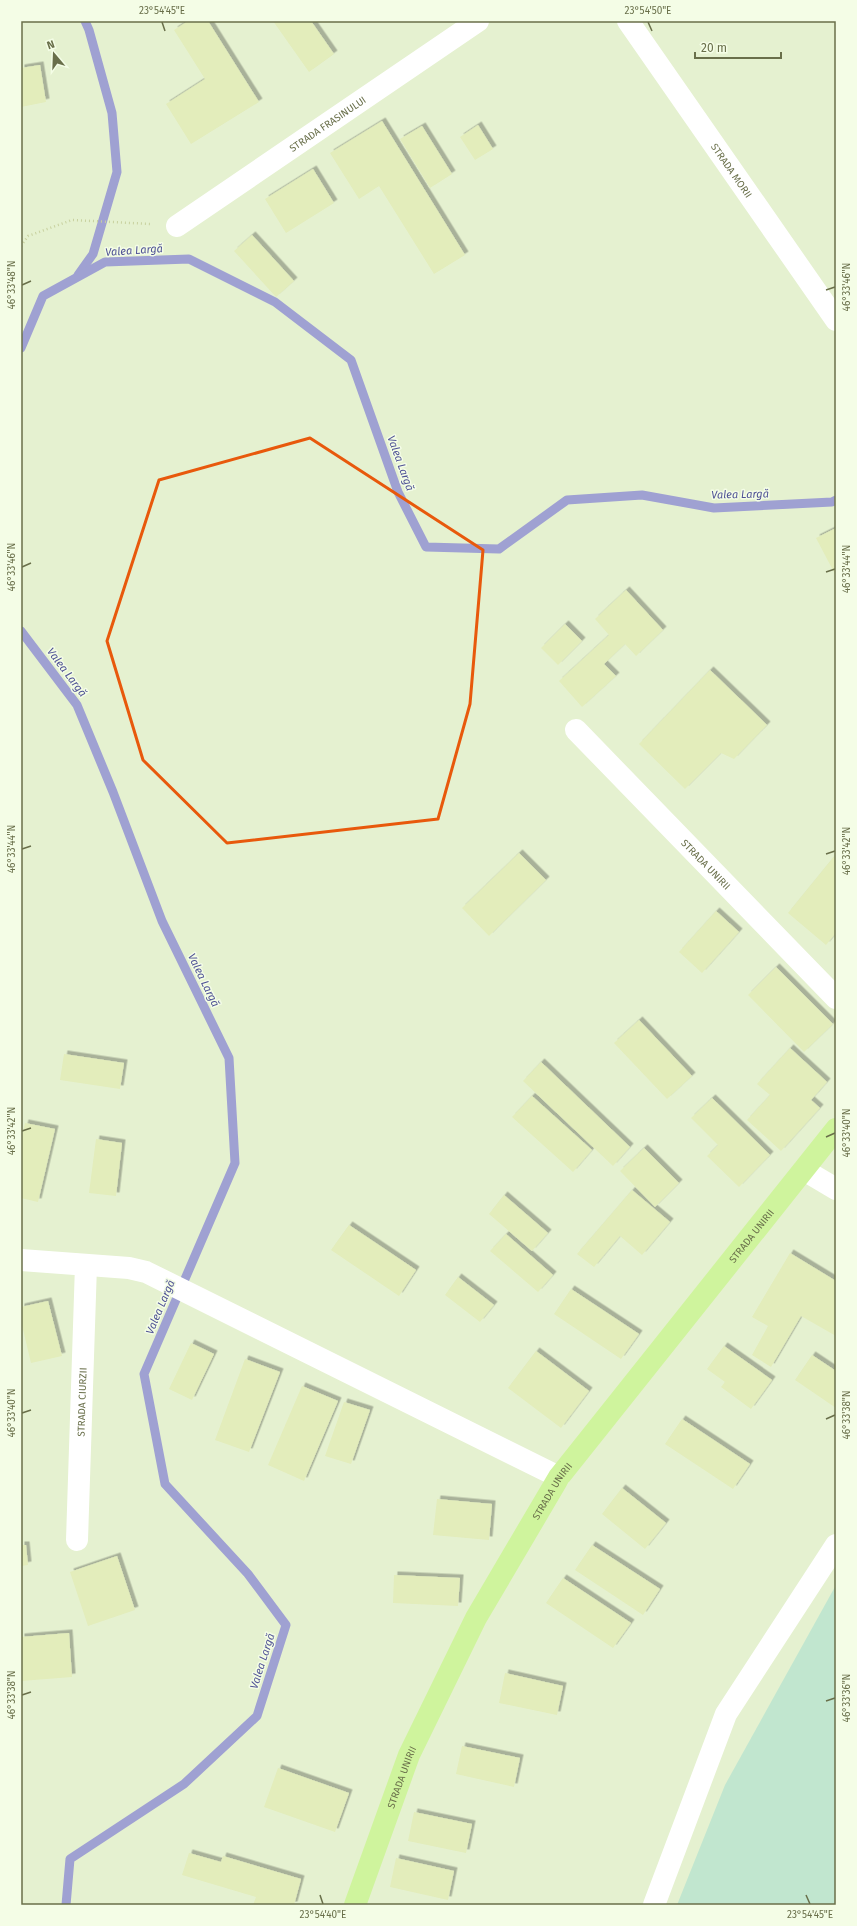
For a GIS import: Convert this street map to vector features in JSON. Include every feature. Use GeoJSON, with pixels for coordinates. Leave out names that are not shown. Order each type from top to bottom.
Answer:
{"type":"FeatureCollection","features":[{"type":"Feature","properties":{"kind":"main road","name":"STRADA UNIRII"},"geometry":{"type":"LineString","coordinates":[[355,1905],[409,1755],[476,1618],[559,1477],[836,1129]]}},
{"type":"Feature","properties":{"kind":"street","name":"STRADA FRASINULUI"},"geometry":{"type":"LineString","coordinates":[[177,226],[478,21]]}},
{"type":"Feature","properties":{"kind":"street","name":"STRADA MORII"},"geometry":{"type":"LineString","coordinates":[[628,21],[836,320]]}},
{"type":"Feature","properties":{"kind":"street","name":"STRADA UNIRII"},"geometry":{"type":"LineString","coordinates":[[576,730],[836,998]]}},
{"type":"Feature","properties":{"kind":"street"},"geometry":{"type":"LineString","coordinates":[[804,1170],[836,1190]]}},
{"type":"Feature","properties":{"kind":"street"},"geometry":{"type":"LineString","coordinates":[[21,1260],[129,1268],[146,1272],[559,1477]]}},
{"type":"Feature","properties":{"kind":"street","name":"STRADA CIURZII"},"geometry":{"type":"LineString","coordinates":[[77,1540],[86,1265]]}},
{"type":"Feature","properties":{"kind":"street"},"geometry":{"type":"LineString","coordinates":[[654,1905],[726,1714],[836,1545]]}},
{"type":"Feature","properties":{"kind":"path"},"geometry":{"type":"LineString","coordinates":[[21,246],[28,236],[72,220],[177,226]]}},
{"type":"Feature","properties":{"kind":"highlighted area"},"geometry":{"type":"Polygon","coordinates":[[[310,438],[483,550],[470,704],[438,819],[227,843],[143,760],[107,641],[159,480],[310,438]]]}},
{"type":"Feature","properties":{"kind":"shaded area"},"geometry":{"type":"Polygon","coordinates":[[[21,21],[836,21],[836,1905],[21,1905],[21,21]]]}},
{"type":"Feature","properties":{"kind":"shaded area"},"geometry":{"type":"Polygon","coordinates":[[[836,1585],[836,1905],[677,1905],[725,1785],[836,1585]]]}},
{"type":"Feature","properties":{"kind":"building"},"geometry":{"type":"Polygon","coordinates":[[[188,21],[208,21],[259,102],[191,144],[166,104],[205,79],[174,30],[188,21]]]}},
{"type":"Feature","properties":{"kind":"building"},"geometry":{"type":"Polygon","coordinates":[[[273,21],[311,21],[334,54],[309,72],[273,21]]]}},
{"type":"Feature","properties":{"kind":"building"},"geometry":{"type":"Polygon","coordinates":[[[40,65],[46,102],[21,107],[21,68],[40,65]]]}},
{"type":"Feature","properties":{"kind":"building"},"geometry":{"type":"Polygon","coordinates":[[[382,121],[465,255],[434,274],[379,186],[359,199],[330,153],[382,121]]]}},
{"type":"Feature","properties":{"kind":"building"},"geometry":{"type":"Polygon","coordinates":[[[478,125],[493,149],[475,160],[460,137],[478,125]]]}},
{"type":"Feature","properties":{"kind":"building"},"geometry":{"type":"Polygon","coordinates":[[[422,126],[452,174],[430,188],[400,139],[422,126]]]}},
{"type":"Feature","properties":{"kind":"building"},"geometry":{"type":"Polygon","coordinates":[[[313,169],[334,203],[286,233],[265,199],[313,169]]]}},
{"type":"Feature","properties":{"kind":"building"},"geometry":{"type":"Polygon","coordinates":[[[252,235],[294,281],[276,297],[234,251],[252,235]]]}},
{"type":"Feature","properties":{"kind":"building"},"geometry":{"type":"Polygon","coordinates":[[[836,528],[836,576],[816,538],[836,528]]]}},
{"type":"Feature","properties":{"kind":"building"},"geometry":{"type":"Polygon","coordinates":[[[626,590],[663,630],[636,656],[625,644],[604,664],[616,676],[582,707],[559,681],[609,635],[595,619],[626,590]]]}},
{"type":"Feature","properties":{"kind":"building"},"geometry":{"type":"Polygon","coordinates":[[[565,624],[582,641],[558,665],[541,648],[565,624]]]}},
{"type":"Feature","properties":{"kind":"building"},"geometry":{"type":"Polygon","coordinates":[[[710,670],[767,725],[734,759],[721,753],[685,789],[639,744],[710,670]]]}},
{"type":"Feature","properties":{"kind":"building"},"geometry":{"type":"Polygon","coordinates":[[[519,853],[546,880],[489,936],[462,908],[519,853]]]}},
{"type":"Feature","properties":{"kind":"building"},"geometry":{"type":"Polygon","coordinates":[[[836,854],[836,933],[826,945],[788,913],[836,854]]]}},
{"type":"Feature","properties":{"kind":"building"},"geometry":{"type":"Polygon","coordinates":[[[716,911],[739,932],[702,973],[679,952],[716,911]]]}},
{"type":"Feature","properties":{"kind":"building"},"geometry":{"type":"Polygon","coordinates":[[[776,967],[833,1024],[804,1052],[748,995],[776,967]]]}},
{"type":"Feature","properties":{"kind":"building"},"geometry":{"type":"Polygon","coordinates":[[[639,1020],[692,1076],[667,1099],[614,1043],[639,1020]]]}},
{"type":"Feature","properties":{"kind":"building"},"geometry":{"type":"Polygon","coordinates":[[[790,1048],[827,1082],[811,1100],[820,1108],[781,1151],[747,1120],[770,1095],[757,1084],[790,1048]]]}},
{"type":"Feature","properties":{"kind":"building"},"geometry":{"type":"Polygon","coordinates":[[[64,1054],[124,1063],[120,1089],[60,1080],[64,1054]]]}},
{"type":"Feature","properties":{"kind":"building"},"geometry":{"type":"Polygon","coordinates":[[[541,1062],[630,1147],[613,1166],[523,1081],[541,1062]]]}},
{"type":"Feature","properties":{"kind":"building"},"geometry":{"type":"Polygon","coordinates":[[[532,1096],[592,1150],[573,1172],[512,1117],[532,1096]]]}},
{"type":"Feature","properties":{"kind":"building"},"geometry":{"type":"Polygon","coordinates":[[[712,1098],[770,1155],[739,1187],[707,1156],[718,1145],[691,1118],[712,1098]]]}},
{"type":"Feature","properties":{"kind":"building"},"geometry":{"type":"Polygon","coordinates":[[[25,1123],[55,1129],[38,1202],[21,1198],[21,1141],[25,1123]]]}},
{"type":"Feature","properties":{"kind":"building"},"geometry":{"type":"Polygon","coordinates":[[[96,1139],[122,1143],[116,1196],[89,1193],[96,1139]]]}},
{"type":"Feature","properties":{"kind":"building"},"geometry":{"type":"Polygon","coordinates":[[[644,1148],[679,1183],[655,1207],[620,1171],[644,1148]]]}},
{"type":"Feature","properties":{"kind":"building"},"geometry":{"type":"Polygon","coordinates":[[[632,1190],[670,1222],[642,1255],[620,1236],[594,1267],[577,1254],[632,1190]]]}},
{"type":"Feature","properties":{"kind":"building"},"geometry":{"type":"Polygon","coordinates":[[[504,1195],[548,1233],[532,1251],[489,1214],[504,1195]]]}},
{"type":"Feature","properties":{"kind":"building"},"geometry":{"type":"Polygon","coordinates":[[[349,1225],[416,1270],[399,1296],[331,1250],[349,1225]]]}},
{"type":"Feature","properties":{"kind":"building"},"geometry":{"type":"Polygon","coordinates":[[[506,1234],[553,1275],[538,1292],[490,1251],[506,1234]]]}},
{"type":"Feature","properties":{"kind":"building"},"geometry":{"type":"Polygon","coordinates":[[[790,1253],[836,1281],[836,1336],[801,1316],[771,1367],[752,1355],[768,1326],[752,1317],[790,1253]]]}},
{"type":"Feature","properties":{"kind":"building"},"geometry":{"type":"Polygon","coordinates":[[[458,1277],[494,1305],[480,1322],[445,1295],[458,1277]]]}},
{"type":"Feature","properties":{"kind":"building"},"geometry":{"type":"Polygon","coordinates":[[[571,1289],[639,1334],[621,1359],[554,1314],[571,1289]]]}},
{"type":"Feature","properties":{"kind":"building"},"geometry":{"type":"Polygon","coordinates":[[[48,1301],[62,1356],[31,1363],[21,1321],[21,1307],[48,1301]]]}},
{"type":"Feature","properties":{"kind":"building"},"geometry":{"type":"Polygon","coordinates":[[[191,1343],[214,1354],[192,1400],[169,1389],[191,1343]]]}},
{"type":"Feature","properties":{"kind":"building"},"geometry":{"type":"Polygon","coordinates":[[[724,1346],[772,1380],[751,1409],[721,1387],[725,1382],[707,1369],[724,1346]]]}},
{"type":"Feature","properties":{"kind":"building"},"geometry":{"type":"Polygon","coordinates":[[[536,1351],[589,1391],[561,1428],[508,1388],[536,1351]]]}},
{"type":"Feature","properties":{"kind":"building"},"geometry":{"type":"Polygon","coordinates":[[[812,1355],[836,1371],[836,1408],[795,1380],[812,1355]]]}},
{"type":"Feature","properties":{"kind":"building"},"geometry":{"type":"Polygon","coordinates":[[[245,1359],[280,1372],[249,1452],[215,1440],[245,1359]]]}},
{"type":"Feature","properties":{"kind":"building"},"geometry":{"type":"Polygon","coordinates":[[[302,1386],[338,1401],[304,1481],[268,1465],[302,1386]]]}},
{"type":"Feature","properties":{"kind":"building"},"geometry":{"type":"Polygon","coordinates":[[[344,1402],[370,1410],[351,1464],[325,1456],[344,1402]]]}},
{"type":"Feature","properties":{"kind":"building"},"geometry":{"type":"Polygon","coordinates":[[[682,1419],[750,1464],[733,1489],[665,1444],[682,1419]]]}},
{"type":"Feature","properties":{"kind":"building"},"geometry":{"type":"Polygon","coordinates":[[[622,1488],[666,1523],[645,1549],[602,1514],[622,1488]]]}},
{"type":"Feature","properties":{"kind":"building"},"geometry":{"type":"Polygon","coordinates":[[[437,1499],[492,1504],[489,1540],[433,1535],[437,1499]]]}},
{"type":"Feature","properties":{"kind":"building"},"geometry":{"type":"Polygon","coordinates":[[[21,1545],[26,1545],[28,1565],[21,1566],[21,1545]]]}},
{"type":"Feature","properties":{"kind":"building"},"geometry":{"type":"Polygon","coordinates":[[[592,1545],[660,1589],[643,1615],[575,1570],[592,1545]]]}},
{"type":"Feature","properties":{"kind":"building"},"geometry":{"type":"Polygon","coordinates":[[[117,1556],[135,1610],[88,1626],[70,1572],[117,1556]]]}},
{"type":"Feature","properties":{"kind":"building"},"geometry":{"type":"Polygon","coordinates":[[[394,1575],[460,1578],[458,1606],[393,1603],[394,1575]]]}},
{"type":"Feature","properties":{"kind":"building"},"geometry":{"type":"Polygon","coordinates":[[[563,1578],[631,1623],[613,1648],[546,1603],[563,1578]]]}},
{"type":"Feature","properties":{"kind":"building"},"geometry":{"type":"Polygon","coordinates":[[[69,1633],[72,1677],[21,1681],[21,1637],[69,1633]]]}},
{"type":"Feature","properties":{"kind":"building"},"geometry":{"type":"Polygon","coordinates":[[[505,1673],[563,1686],[557,1715],[499,1703],[505,1673]]]}},
{"type":"Feature","properties":{"kind":"building"},"geometry":{"type":"Polygon","coordinates":[[[462,1746],[520,1758],[514,1787],[456,1774],[462,1746]]]}},
{"type":"Feature","properties":{"kind":"building"},"geometry":{"type":"Polygon","coordinates":[[[278,1768],[349,1793],[335,1832],[264,1807],[278,1768]]]}},
{"type":"Feature","properties":{"kind":"building"},"geometry":{"type":"Polygon","coordinates":[[[414,1812],[472,1824],[466,1853],[408,1841],[414,1812]]]}},
{"type":"Feature","properties":{"kind":"building"},"geometry":{"type":"Polygon","coordinates":[[[189,1853],[221,1862],[223,1856],[301,1879],[294,1905],[253,1905],[256,1897],[182,1875],[189,1853]]]}},
{"type":"Feature","properties":{"kind":"building"},"geometry":{"type":"Polygon","coordinates":[[[396,1858],[454,1871],[448,1900],[390,1887],[396,1858]]]}},
{"type":"Feature","properties":{"kind":"waterway"},"geometry":{"type":"LineString","coordinates":[[78,275],[93,254],[117,172],[112,113],[89,30],[85,21]]}},
{"type":"Feature","properties":{"kind":"waterway","name":"Valea Largă"},"geometry":{"type":"LineString","coordinates":[[21,348],[43,296],[105,262],[189,259],[275,302],[351,360],[398,492],[426,547],[499,549],[567,500],[642,495],[714,508],[832,502],[836,500]]}},
{"type":"Feature","properties":{"kind":"waterway","name":"Valea Largă"},"geometry":{"type":"LineString","coordinates":[[21,631],[77,705],[113,792],[162,921],[229,1058],[235,1163],[144,1374],[165,1484],[248,1574],[286,1625],[257,1716],[184,1784],[70,1859],[66,1905]]}}]}
